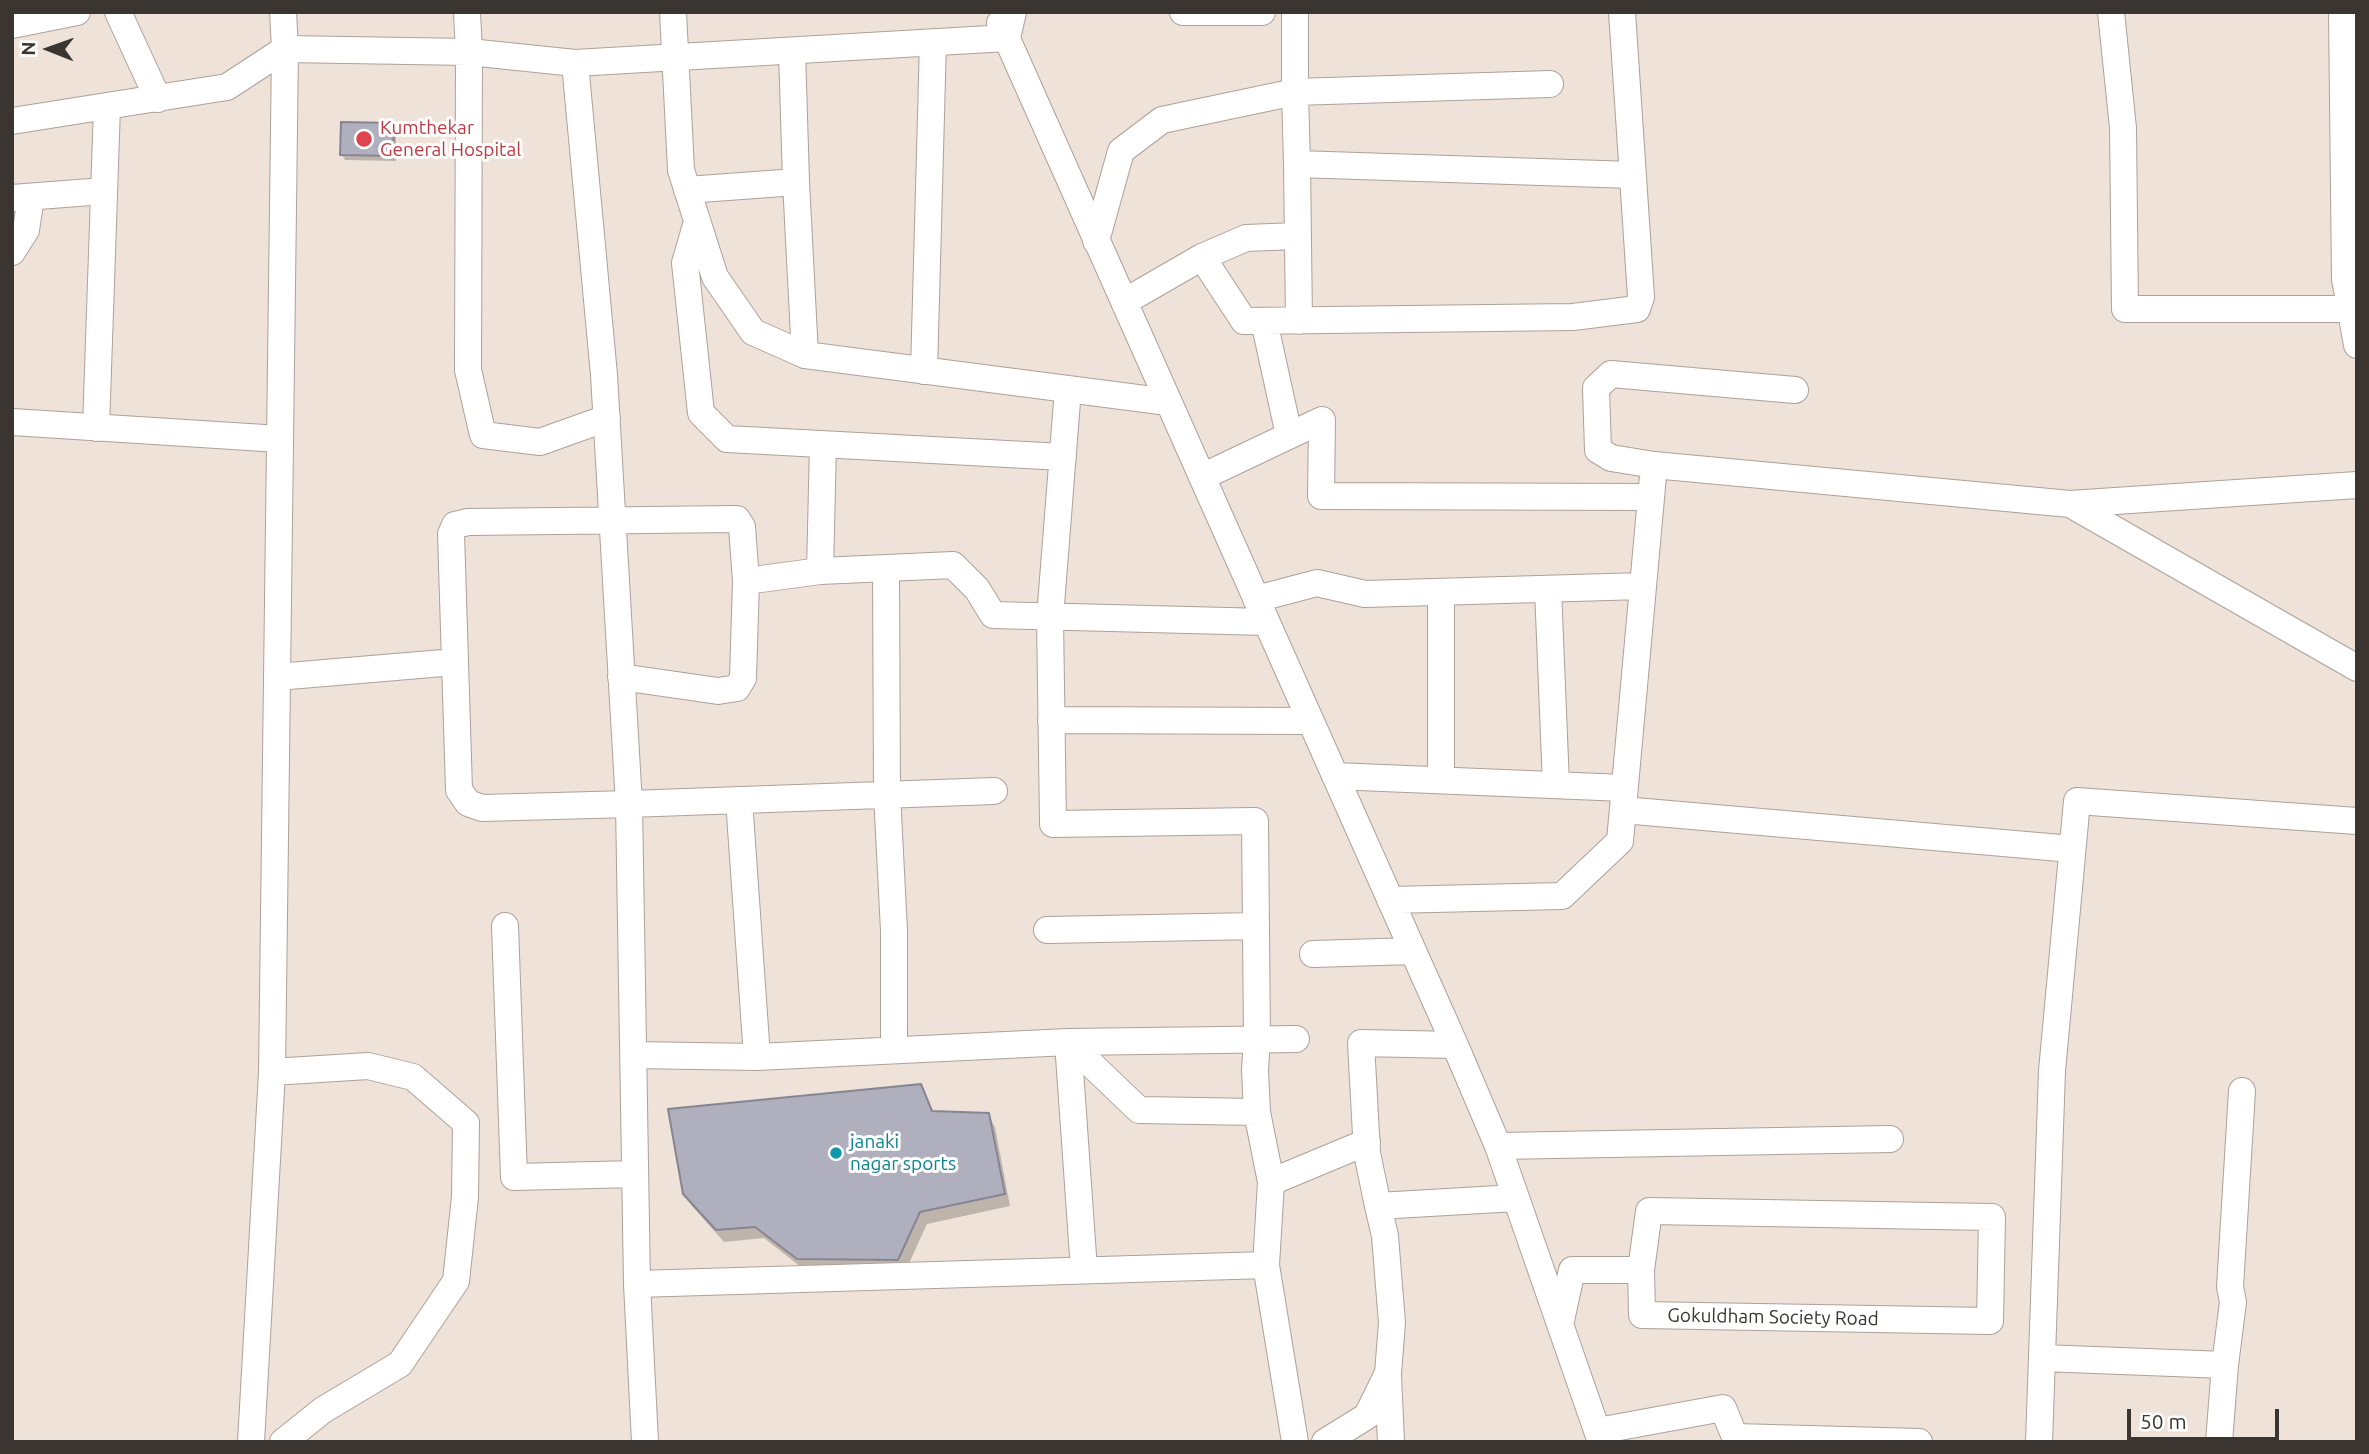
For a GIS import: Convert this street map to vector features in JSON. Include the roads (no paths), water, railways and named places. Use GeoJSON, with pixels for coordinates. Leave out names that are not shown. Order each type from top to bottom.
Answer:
{"type":"FeatureCollection","features":[{"type":"Feature","properties":{"kind":"street"},"geometry":{"type":"LineString","coordinates":[[12,25],[77,12]]}},
{"type":"Feature","properties":{"kind":"street"},"geometry":{"type":"LineString","coordinates":[[118,12],[158,99]]}},
{"type":"Feature","properties":{"kind":"street"},"geometry":{"type":"LineString","coordinates":[[251,1442],[272,1072],[285,50],[283,12]]}},
{"type":"Feature","properties":{"kind":"street"},"geometry":{"type":"LineString","coordinates":[[467,12],[468,370],[483,435],[540,442],[607,418]]}},
{"type":"Feature","properties":{"kind":"street"},"geometry":{"type":"LineString","coordinates":[[673,12],[681,170],[715,277],[753,332],[805,355],[1168,402]]}},
{"type":"Feature","properties":{"kind":"street"},"geometry":{"type":"LineString","coordinates":[[996,12],[1498,1146],[1599,1437],[1723,1408],[1736,1439],[1919,1442]]}},
{"type":"Feature","properties":{"kind":"street"},"geometry":{"type":"LineString","coordinates":[[1007,38],[1013,12]]}},
{"type":"Feature","properties":{"kind":"street"},"geometry":{"type":"LineString","coordinates":[[1184,12],[1262,12]]}},
{"type":"Feature","properties":{"kind":"street"},"geometry":{"type":"LineString","coordinates":[[1295,12],[1299,321]]}},
{"type":"Feature","properties":{"kind":"street"},"geometry":{"type":"LineString","coordinates":[[1202,257],[1244,321],[1573,317],[1637,309],[1641,297],[1622,12]]}},
{"type":"Feature","properties":{"kind":"street"},"geometry":{"type":"LineString","coordinates":[[2110,12],[2123,128],[2125,309],[2351,309]]}},
{"type":"Feature","properties":{"kind":"street"},"geometry":{"type":"LineString","coordinates":[[2342,12],[2346,279],[2357,345]]}},
{"type":"Feature","properties":{"kind":"street"},"geometry":{"type":"LineString","coordinates":[[12,121],[227,87],[285,50],[469,52],[575,63],[1007,38]]}},
{"type":"Feature","properties":{"kind":"street"},"geometry":{"type":"LineString","coordinates":[[924,371],[933,42]]}},
{"type":"Feature","properties":{"kind":"street"},"geometry":{"type":"LineString","coordinates":[[792,51],[805,355]]}},
{"type":"Feature","properties":{"kind":"street"},"geometry":{"type":"LineString","coordinates":[[575,63],[607,418],[629,804],[637,1284],[645,1442]]}},
{"type":"Feature","properties":{"kind":"street"},"geometry":{"type":"LineString","coordinates":[[1096,241],[1121,151],[1162,120],[1295,92],[1550,84]]}},
{"type":"Feature","properties":{"kind":"street"},"geometry":{"type":"LineString","coordinates":[[96,428],[107,107]]}},
{"type":"Feature","properties":{"kind":"street"},"geometry":{"type":"LineString","coordinates":[[1297,164],[1632,176]]}},
{"type":"Feature","properties":{"kind":"street"},"geometry":{"type":"LineString","coordinates":[[687,190],[796,182]]}},
{"type":"Feature","properties":{"kind":"street"},"geometry":{"type":"LineString","coordinates":[[12,252],[26,229],[22,198],[104,191]]}},
{"type":"Feature","properties":{"kind":"street"},"geometry":{"type":"LineString","coordinates":[[697,222],[685,263],[701,413],[727,439],[1063,457]]}},
{"type":"Feature","properties":{"kind":"street"},"geometry":{"type":"LineString","coordinates":[[1124,302],[1202,257],[1246,238],[1297,236]]}},
{"type":"Feature","properties":{"kind":"street"},"geometry":{"type":"LineString","coordinates":[[1264,321],[1289,435]]}},
{"type":"Feature","properties":{"kind":"street"},"geometry":{"type":"LineString","coordinates":[[1795,390],[1611,374],[1596,388],[1598,450],[1611,458],[1654,466],[2070,504],[2357,485]]}},
{"type":"Feature","properties":{"kind":"street"},"geometry":{"type":"LineString","coordinates":[[1068,389],[1050,617],[1052,824],[1255,821],[1255,1070],[1257,1112],[1271,1182],[1266,1265],[1295,1442]]}},
{"type":"Feature","properties":{"kind":"street"},"geometry":{"type":"LineString","coordinates":[[1202,477],[1322,420],[1321,496],[1651,497]]}},
{"type":"Feature","properties":{"kind":"street"},"geometry":{"type":"LineString","coordinates":[[12,422],[280,439]]}},
{"type":"Feature","properties":{"kind":"street"},"geometry":{"type":"LineString","coordinates":[[820,571],[823,444]]}},
{"type":"Feature","properties":{"kind":"street"},"geometry":{"type":"LineString","coordinates":[[1390,900],[1562,896],[1620,841],[1654,466]]}},
{"type":"Feature","properties":{"kind":"street"},"geometry":{"type":"LineString","coordinates":[[2070,504],[2357,668]]}},
{"type":"Feature","properties":{"kind":"street"},"geometry":{"type":"LineString","coordinates":[[621,677],[718,691],[737,688],[743,678],[746,581],[741,527],[737,519],[468,522],[455,525],[451,534],[459,790],[468,803],[482,808],[994,791]]}},
{"type":"Feature","properties":{"kind":"street"},"geometry":{"type":"LineString","coordinates":[[746,581],[820,571],[953,565],[977,589],[993,615],[1050,617],[1261,610],[1317,583],[1365,594],[1643,586]]}},
{"type":"Feature","properties":{"kind":"street"},"geometry":{"type":"LineString","coordinates":[[886,568],[887,794],[894,931],[894,1050]]}},
{"type":"Feature","properties":{"kind":"street"},"geometry":{"type":"LineString","coordinates":[[1548,589],[1556,785]]}},
{"type":"Feature","properties":{"kind":"street"},"geometry":{"type":"LineString","coordinates":[[1441,593],[1441,780]]}},
{"type":"Feature","properties":{"kind":"street"},"geometry":{"type":"LineString","coordinates":[[277,677],[455,662]]}},
{"type":"Feature","properties":{"kind":"street"},"geometry":{"type":"LineString","coordinates":[[1051,720],[1310,721]]}},
{"type":"Feature","properties":{"kind":"street"},"geometry":{"type":"LineString","coordinates":[[1335,776],[1556,785],[1623,799],[2072,849]]}},
{"type":"Feature","properties":{"kind":"street"},"geometry":{"type":"LineString","coordinates":[[739,800],[757,1057]]}},
{"type":"Feature","properties":{"kind":"street"},"geometry":{"type":"LineString","coordinates":[[2039,1442],[2052,1071],[2077,801],[2357,821]]}},
{"type":"Feature","properties":{"kind":"street"},"geometry":{"type":"LineString","coordinates":[[505,926],[514,1177],[635,1174]]}},
{"type":"Feature","properties":{"kind":"street"},"geometry":{"type":"LineString","coordinates":[[1047,930],[1256,926]]}},
{"type":"Feature","properties":{"kind":"street"},"geometry":{"type":"LineString","coordinates":[[1312,954],[1413,951]]}},
{"type":"Feature","properties":{"kind":"street"},"geometry":{"type":"LineString","coordinates":[[634,1055],[757,1057],[1068,1042],[1296,1039]]}},
{"type":"Feature","properties":{"kind":"street"},"geometry":{"type":"LineString","coordinates":[[1068,1042],[1139,1110],[1257,1112]]}},
{"type":"Feature","properties":{"kind":"street"},"geometry":{"type":"LineString","coordinates":[[1068,1042],[1084,1270]]}},
{"type":"Feature","properties":{"kind":"street"},"geometry":{"type":"LineString","coordinates":[[1391,1442],[1388,1373],[1392,1323],[1385,1236],[1367,1142],[1361,1043],[1455,1045]]}},
{"type":"Feature","properties":{"kind":"street"},"geometry":{"type":"LineString","coordinates":[[272,1072],[368,1066],[413,1077],[466,1123],[465,1197],[456,1280],[400,1364],[323,1410],[283,1442]]}},
{"type":"Feature","properties":{"kind":"street"},"geometry":{"type":"LineString","coordinates":[[2219,1442],[2233,1303],[2230,1287],[2242,1091]]}},
{"type":"Feature","properties":{"kind":"street"},"geometry":{"type":"LineString","coordinates":[[1498,1146],[1890,1139]]}},
{"type":"Feature","properties":{"kind":"street"},"geometry":{"type":"LineString","coordinates":[[1271,1182],[1367,1142]]}},
{"type":"Feature","properties":{"kind":"street"},"geometry":{"type":"LineString","coordinates":[[1378,1206],[1516,1198]]}},
{"type":"Feature","properties":{"kind":"street","name":"Gokuldham Society Road"},"geometry":{"type":"LineString","coordinates":[[1649,1211],[1992,1217],[1990,1321],[1642,1315],[1642,1270],[1649,1211]]}},
{"type":"Feature","properties":{"kind":"street"},"geometry":{"type":"LineString","coordinates":[[637,1284],[1266,1265]]}},
{"type":"Feature","properties":{"kind":"street"},"geometry":{"type":"LineString","coordinates":[[1560,1325],[1572,1270],[1642,1270]]}},
{"type":"Feature","properties":{"kind":"street"},"geometry":{"type":"LineString","coordinates":[[2042,1358],[2225,1365]]}},
{"type":"Feature","properties":{"kind":"street"},"geometry":{"type":"LineString","coordinates":[[1325,1442],[1367,1416],[1388,1373]]}},
{"type":"Feature","properties":{"kind":"place","name":"Kumthekar General Hospital"},"geometry":{"type":"Point","coordinates":[364,139]}},
{"type":"Feature","properties":{"kind":"place","name":"janaki nagar sports"},"geometry":{"type":"Point","coordinates":[836,1153]}}]}
